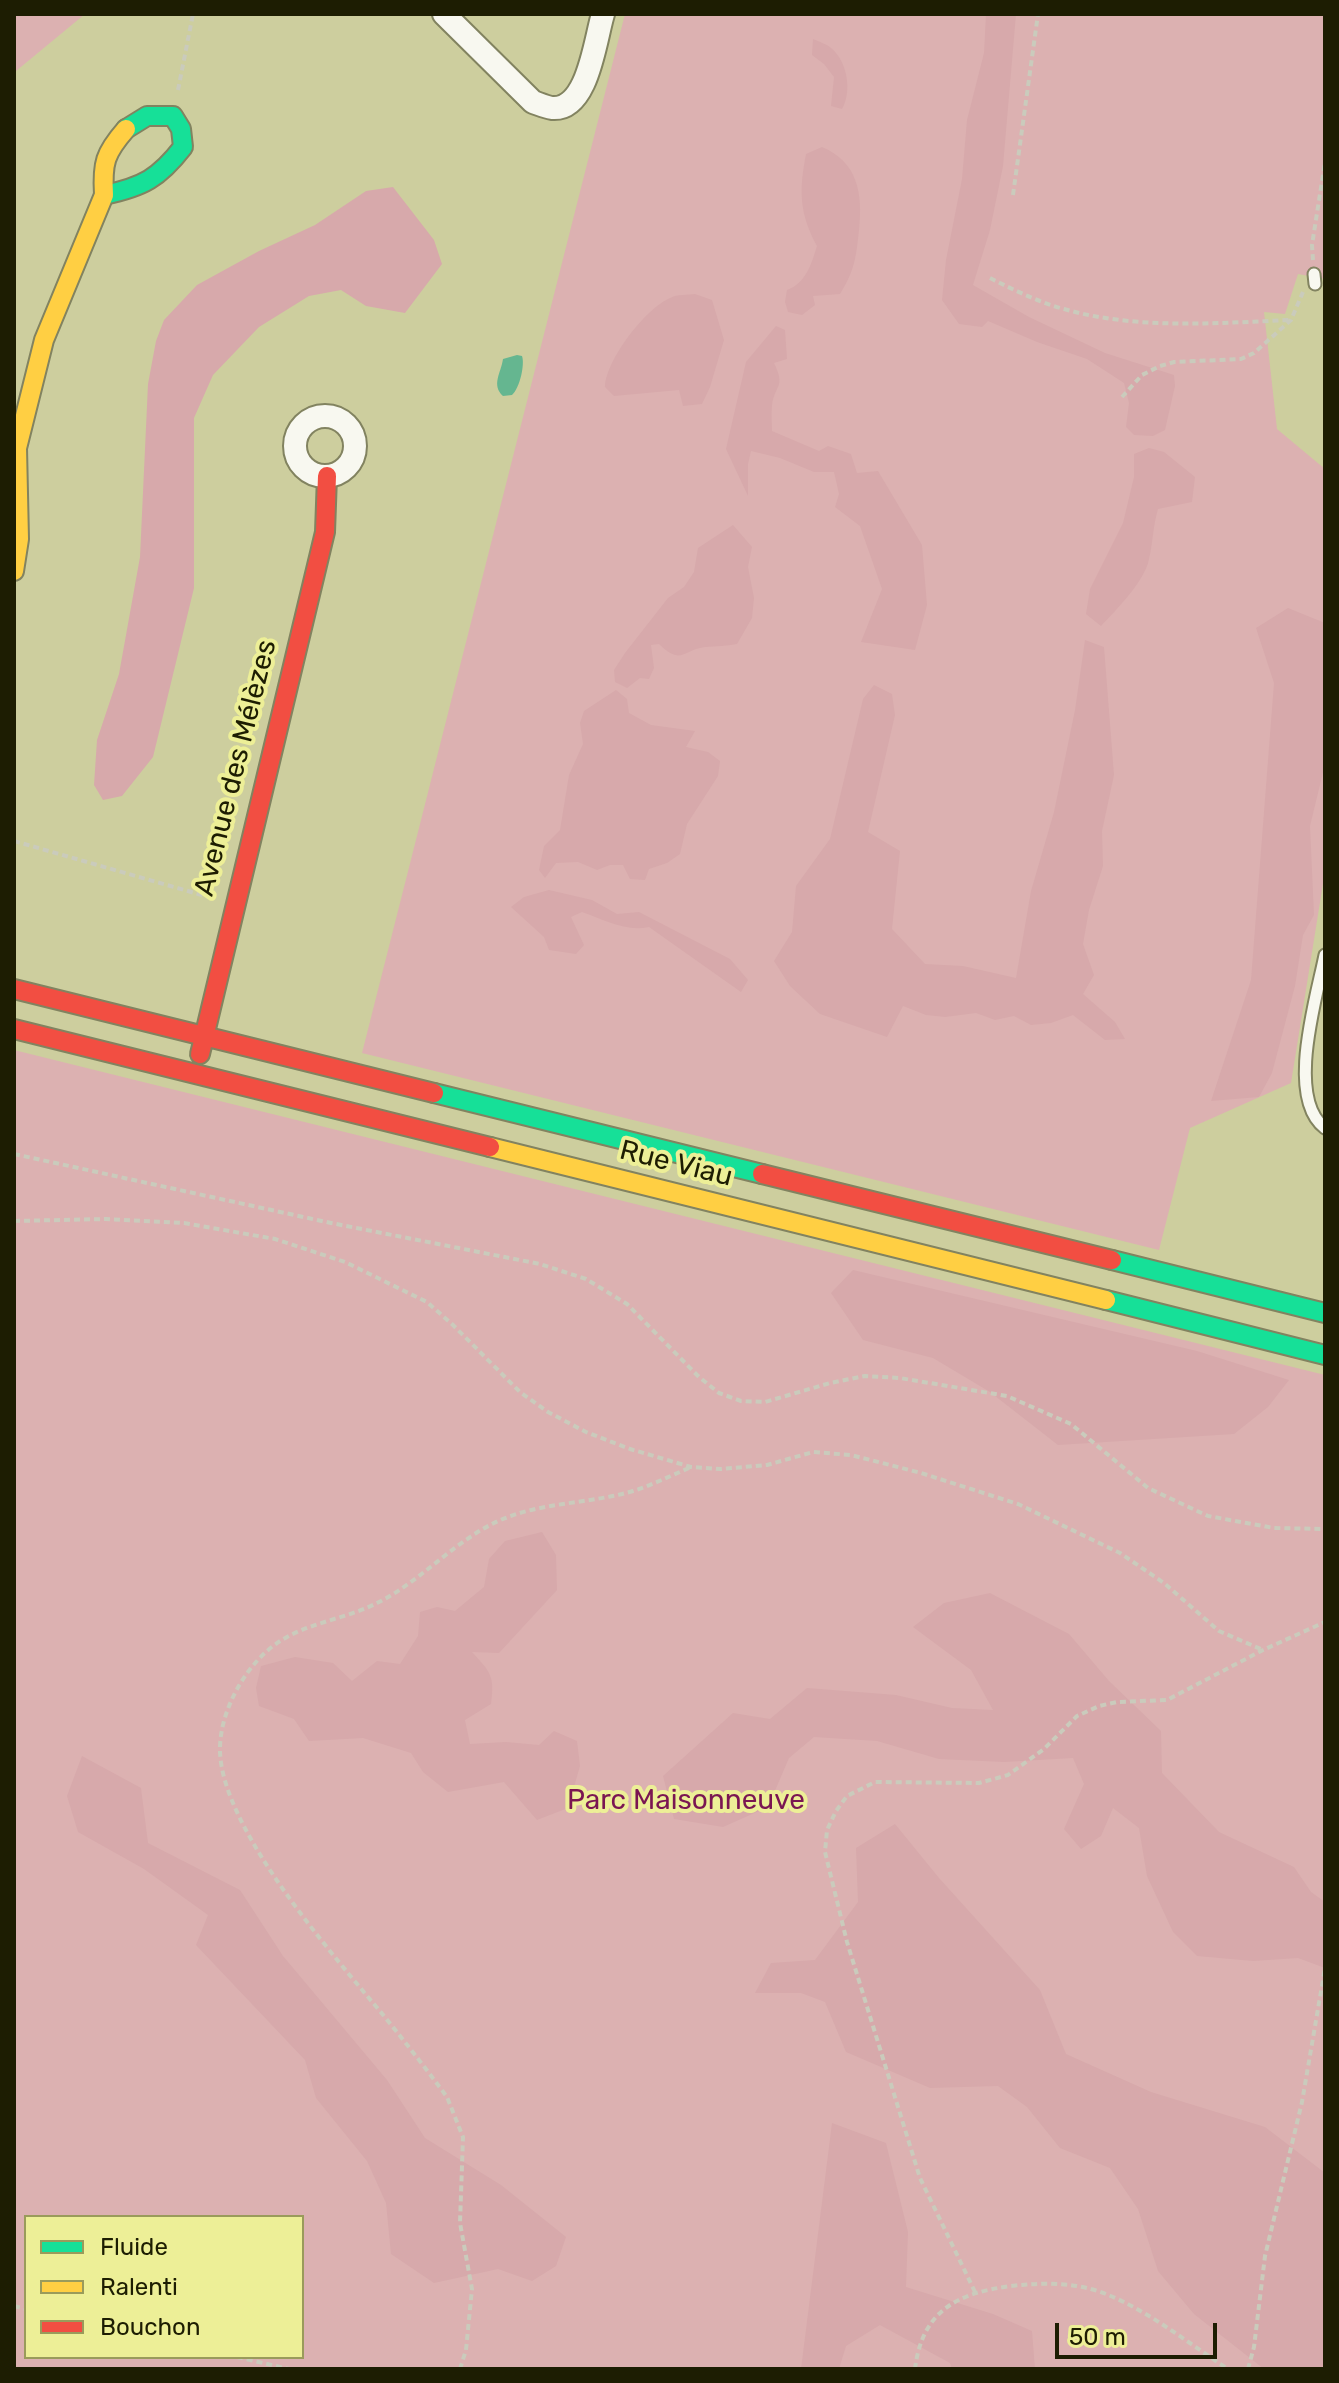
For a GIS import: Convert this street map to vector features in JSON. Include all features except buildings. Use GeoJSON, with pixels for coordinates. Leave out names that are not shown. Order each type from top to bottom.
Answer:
{"type":"FeatureCollection","features":[{"type":"Feature","properties":{"kind":"main road"},"geometry":{"type":"LineString","coordinates":[[14,571],[19,539],[17,448],[44,340],[104,195],[102,169],[110,147],[129,126],[147,116],[173,116],[181,129],[183,147],[163,173],[134,189],[104,195]]}},
{"type":"Feature","properties":{"kind":"main road","name":"Avenue des Mélèzes"},"geometry":{"type":"LineString","coordinates":[[196,1073],[325,532],[327,476]]}},
{"type":"Feature","properties":{"kind":"main road","name":"Rue Viau"},"geometry":{"type":"LineString","coordinates":[[14,989],[1325,1313]]}},
{"type":"Feature","properties":{"kind":"main road","name":"Rue Viau"},"geometry":{"type":"LineString","coordinates":[[14,1029],[1325,1355]]}},
{"type":"Feature","properties":{"kind":"street"},"geometry":{"type":"LineString","coordinates":[[444,14],[533,102],[553,108],[568,105],[581,92],[603,14]]}},
{"type":"Feature","properties":{"kind":"lane"},"geometry":{"type":"LineString","coordinates":[[1325,955],[1304,1066],[1311,1107],[1325,1128]]}},
{"type":"Feature","properties":{"kind":"path"},"geometry":{"type":"LineString","coordinates":[[173,116],[193,14]]}},
{"type":"Feature","properties":{"kind":"path"},"geometry":{"type":"LineString","coordinates":[[1013,195],[1038,14]]}},
{"type":"Feature","properties":{"kind":"path"},"geometry":{"type":"LineString","coordinates":[[1122,397],[1142,375],[1160,366],[1174,362],[1241,359],[1254,353],[1291,320],[1308,281],[1315,279],[1312,245],[1325,162]]}},
{"type":"Feature","properties":{"kind":"path"},"geometry":{"type":"LineString","coordinates":[[990,278],[1035,300],[1110,318],[1200,324],[1291,320]]}},
{"type":"Feature","properties":{"kind":"path"},"geometry":{"type":"LineString","coordinates":[[14,841],[234,904]]}},
{"type":"Feature","properties":{"kind":"path"},"geometry":{"type":"LineString","coordinates":[[14,1154],[301,1217],[540,1264],[586,1279],[627,1304],[699,1377],[719,1393],[741,1401],[765,1402],[865,1376],[900,1378],[1007,1396],[1071,1424],[1148,1488],[1208,1516],[1274,1528],[1325,1529]]}},
{"type":"Feature","properties":{"kind":"path"},"geometry":{"type":"LineString","coordinates":[[14,1221],[106,1219],[184,1223],[275,1239],[345,1262],[427,1302],[520,1392],[548,1412],[616,1443],[691,1467],[721,1469],[767,1465],[813,1452],[851,1455],[935,1477],[1018,1504],[1120,1553],[1164,1583],[1219,1631],[1263,1650]]}},
{"type":"Feature","properties":{"kind":"path"},"geometry":{"type":"LineString","coordinates":[[460,2369],[466,2350],[472,2289],[460,2223],[464,2152],[460,2123],[447,2097],[282,1888],[230,1797],[220,1752],[222,1730],[228,1709],[256,1661],[288,1636],[380,1602],[473,1536],[508,1517],[632,1492],[691,1467]]}},
{"type":"Feature","properties":{"kind":"path"},"geometry":{"type":"LineString","coordinates":[[975,2292],[920,2178],[847,1942],[825,1852],[827,1830],[836,1811],[847,1796],[875,1782],[979,1783],[1008,1775],[1044,1749],[1077,1716],[1117,1702],[1167,1700],[1325,1622]]}},
{"type":"Feature","properties":{"kind":"path"},"geometry":{"type":"LineString","coordinates":[[1248,2369],[1254,2347],[1265,2256],[1302,2102],[1325,1968]]}},
{"type":"Feature","properties":{"kind":"path"},"geometry":{"type":"LineString","coordinates":[[915,2369],[922,2335],[939,2313],[960,2297],[1039,2283],[1084,2287],[1114,2297],[1228,2369]]}},
{"type":"Feature","properties":{"kind":"path"},"geometry":{"type":"LineString","coordinates":[[246,2359],[289,2369]]}},
{"type":"Feature","properties":{"kind":"green space"},"geometry":{"type":"Polygon","coordinates":[[[14,14],[85,14],[14,75],[14,14]]]}},
{"type":"Feature","properties":{"kind":"green space"},"geometry":{"type":"Polygon","coordinates":[[[625,14],[1325,14],[1325,279],[1298,274],[1285,314],[1264,312],[1277,429],[1325,469],[1325,871],[1291,1083],[1190,1128],[1159,1250],[362,1053],[625,14]]]}},
{"type":"Feature","properties":{"kind":"green space"},"geometry":{"type":"Polygon","coordinates":[[[986,14],[1016,14],[1003,166],[990,230],[973,285],[1029,317],[1105,353],[1174,375],[1175,386],[1165,430],[1153,436],[1134,435],[1126,427],[1129,403],[1124,383],[1087,359],[988,321],[982,327],[959,324],[942,300],[946,260],[962,179],[967,120],[984,53],[986,14]]]}},
{"type":"Feature","properties":{"kind":"green space"},"geometry":{"type":"Polygon","coordinates":[[[813,39],[831,48],[845,69],[847,94],[842,109],[831,106],[834,77],[812,55],[813,39]]]}},
{"type":"Feature","properties":{"kind":"green space"},"geometry":{"type":"Polygon","coordinates":[[[822,147],[844,161],[856,181],[860,204],[858,240],[852,270],[840,294],[813,296],[815,305],[802,315],[788,312],[785,302],[787,290],[799,283],[807,272],[817,246],[804,212],[802,179],[806,154],[822,147]]]}},
{"type":"Feature","properties":{"kind":"green space"},"geometry":{"type":"Polygon","coordinates":[[[393,187],[434,240],[442,264],[405,313],[366,306],[341,290],[309,296],[259,327],[213,375],[194,418],[194,588],[153,757],[122,796],[103,800],[94,785],[97,740],[119,674],[140,557],[148,384],[156,341],[164,320],[197,285],[315,225],[366,191],[393,187]]]}},
{"type":"Feature","properties":{"kind":"green space"},"geometry":{"type":"Polygon","coordinates":[[[695,294],[712,300],[724,340],[702,404],[683,406],[679,390],[614,396],[605,387],[607,376],[628,336],[660,304],[676,296],[695,294]]]}},
{"type":"Feature","properties":{"kind":"green space"},"geometry":{"type":"Polygon","coordinates":[[[776,326],[785,330],[787,359],[774,363],[779,382],[772,405],[772,431],[819,451],[828,446],[851,454],[857,473],[878,471],[922,545],[927,605],[915,650],[861,642],[882,589],[860,526],[835,507],[839,494],[834,472],[814,472],[780,458],[751,451],[748,496],[726,449],[746,362],[776,326]]]}},
{"type":"Feature","properties":{"kind":"green space"},"geometry":{"type":"Polygon","coordinates":[[[1149,448],[1164,452],[1195,477],[1192,502],[1158,509],[1146,568],[1129,595],[1101,626],[1086,614],[1090,589],[1123,523],[1134,477],[1134,454],[1149,448]]]}},
{"type":"Feature","properties":{"kind":"green space"},"geometry":{"type":"Polygon","coordinates":[[[733,525],[752,547],[748,567],[754,598],[752,618],[737,644],[705,647],[682,655],[673,654],[659,644],[651,645],[654,668],[649,679],[640,678],[627,688],[615,682],[614,670],[625,653],[668,598],[684,587],[694,572],[698,548],[733,525]]]}},
{"type":"Feature","properties":{"kind":"green space"},"geometry":{"type":"Polygon","coordinates":[[[1288,608],[1325,623],[1325,764],[1310,826],[1314,915],[1303,935],[1295,986],[1272,1073],[1259,1097],[1211,1101],[1251,980],[1274,683],[1256,628],[1288,608]]]}},
{"type":"Feature","properties":{"kind":"green space"},"geometry":{"type":"Polygon","coordinates":[[[1085,640],[1104,647],[1114,775],[1102,831],[1103,866],[1089,910],[1083,944],[1094,975],[1083,994],[1115,1022],[1125,1039],[1105,1040],[1073,1015],[1051,1023],[1031,1025],[1014,1016],[995,1020],[976,1013],[945,1017],[926,1015],[903,1006],[887,1037],[820,1014],[790,986],[774,961],[792,932],[796,886],[830,839],[863,699],[874,685],[892,694],[895,715],[868,832],[900,851],[892,929],[925,964],[963,966],[1016,978],[1031,891],[1054,812],[1075,710],[1085,640]]]}},
{"type":"Feature","properties":{"kind":"green space"},"geometry":{"type":"Polygon","coordinates":[[[616,690],[627,699],[629,713],[651,725],[695,731],[686,747],[708,752],[720,761],[718,776],[687,824],[680,854],[667,863],[649,869],[645,880],[630,879],[623,865],[610,865],[597,870],[578,862],[556,863],[545,878],[539,870],[544,846],[560,830],[569,775],[583,744],[580,723],[584,711],[616,690]]]}},
{"type":"Feature","properties":{"kind":"green space"},"geometry":{"type":"Polygon","coordinates":[[[549,890],[592,900],[617,914],[639,912],[730,959],[748,980],[741,992],[649,927],[623,927],[582,912],[571,917],[584,945],[576,954],[549,950],[544,937],[511,907],[524,897],[549,890]]]}},
{"type":"Feature","properties":{"kind":"green space","name":"Parc Maisonneuve"},"geometry":{"type":"Polygon","coordinates":[[[14,1050],[1325,1375],[1325,2369],[14,2369],[14,1050]]]}},
{"type":"Feature","properties":{"kind":"green space"},"geometry":{"type":"Polygon","coordinates":[[[853,1270],[1197,1351],[1289,1380],[1268,1407],[1234,1434],[1058,1445],[990,1392],[933,1358],[863,1340],[831,1293],[853,1270]]]}},
{"type":"Feature","properties":{"kind":"green space"},"geometry":{"type":"Polygon","coordinates":[[[542,1532],[556,1555],[557,1590],[499,1653],[472,1652],[490,1675],[491,1704],[465,1720],[470,1744],[506,1742],[539,1745],[554,1731],[577,1741],[580,1766],[568,1808],[537,1820],[504,1782],[448,1792],[423,1772],[411,1753],[363,1738],[309,1741],[294,1719],[259,1706],[256,1688],[261,1666],[295,1657],[333,1663],[352,1681],[377,1661],[400,1664],[418,1636],[420,1612],[437,1607],[455,1611],[484,1587],[489,1559],[505,1541],[542,1532]]]}},
{"type":"Feature","properties":{"kind":"green space"},"geometry":{"type":"Polygon","coordinates":[[[990,1593],[1069,1634],[1109,1681],[1161,1731],[1162,1773],[1219,1832],[1294,1867],[1311,1892],[1325,1902],[1325,1968],[1298,1958],[1253,1961],[1197,1956],[1173,1932],[1147,1876],[1139,1828],[1113,1808],[1101,1836],[1081,1849],[1064,1829],[1084,1784],[1073,1758],[1004,1762],[939,1759],[877,1741],[814,1737],[789,1758],[768,1807],[723,1827],[674,1819],[663,1776],[733,1713],[770,1719],[807,1688],[896,1695],[952,1708],[993,1710],[971,1670],[913,1627],[944,1603],[990,1593]]]}},
{"type":"Feature","properties":{"kind":"green space"},"geometry":{"type":"Polygon","coordinates":[[[82,1756],[141,1788],[148,1843],[240,1890],[283,1956],[387,2080],[425,2138],[501,2185],[566,2237],[556,2266],[532,2281],[498,2269],[434,2283],[391,2254],[386,2203],[367,2161],[316,2098],[305,2060],[196,1945],[208,1915],[144,1869],[78,1832],[67,1796],[82,1756]]]}},
{"type":"Feature","properties":{"kind":"green space"},"geometry":{"type":"Polygon","coordinates":[[[895,1824],[1040,1990],[1066,2054],[1151,2092],[1265,2127],[1325,2173],[1325,2369],[1264,2369],[1194,2314],[1158,2271],[1138,2209],[1110,2168],[1060,2148],[1027,2107],[998,2086],[930,2088],[846,2052],[825,2002],[801,1993],[755,1993],[771,1963],[815,1960],[858,1902],[856,1848],[895,1824]]]}},
{"type":"Feature","properties":{"kind":"green space"},"geometry":{"type":"Polygon","coordinates":[[[832,2123],[886,2143],[908,2232],[906,2287],[993,2314],[1032,2331],[1035,2369],[952,2369],[950,2363],[880,2325],[846,2346],[839,2369],[801,2369],[832,2123]]]}},
{"type":"Feature","properties":{"kind":"shaded area"},"geometry":{"type":"Polygon","coordinates":[[[522,356],[523,360],[519,382],[512,395],[503,396],[497,383],[503,359],[522,356]]]}},
{"type":"Feature","properties":{"kind":"traffic: fast"},"geometry":{"type":"LineString","coordinates":[[104,195],[149,180],[183,147],[181,129],[173,116],[147,116],[126,129]]}},
{"type":"Feature","properties":{"kind":"traffic: fast"},"geometry":{"type":"LineString","coordinates":[[434,1093],[762,1174]]}},
{"type":"Feature","properties":{"kind":"traffic: fast"},"geometry":{"type":"LineString","coordinates":[[1112,1260],[1325,1313]]}},
{"type":"Feature","properties":{"kind":"traffic: fast"},"geometry":{"type":"LineString","coordinates":[[1106,1300],[1325,1355]]}},
{"type":"Feature","properties":{"kind":"traffic: slow"},"geometry":{"type":"LineString","coordinates":[[14,571],[19,539],[17,448],[44,340],[104,195],[106,159],[126,129]]}},
{"type":"Feature","properties":{"kind":"traffic: slow"},"geometry":{"type":"LineString","coordinates":[[490,1147],[1106,1300]]}},
{"type":"Feature","properties":{"kind":"traffic: jam"},"geometry":{"type":"LineString","coordinates":[[200,1054],[325,532],[327,476]]}},
{"type":"Feature","properties":{"kind":"traffic: jam"},"geometry":{"type":"LineString","coordinates":[[14,989],[434,1093]]}},
{"type":"Feature","properties":{"kind":"traffic: jam"},"geometry":{"type":"LineString","coordinates":[[14,1029],[490,1147]]}},
{"type":"Feature","properties":{"kind":"traffic: jam"},"geometry":{"type":"LineString","coordinates":[[762,1174],[1112,1260]]}}]}
